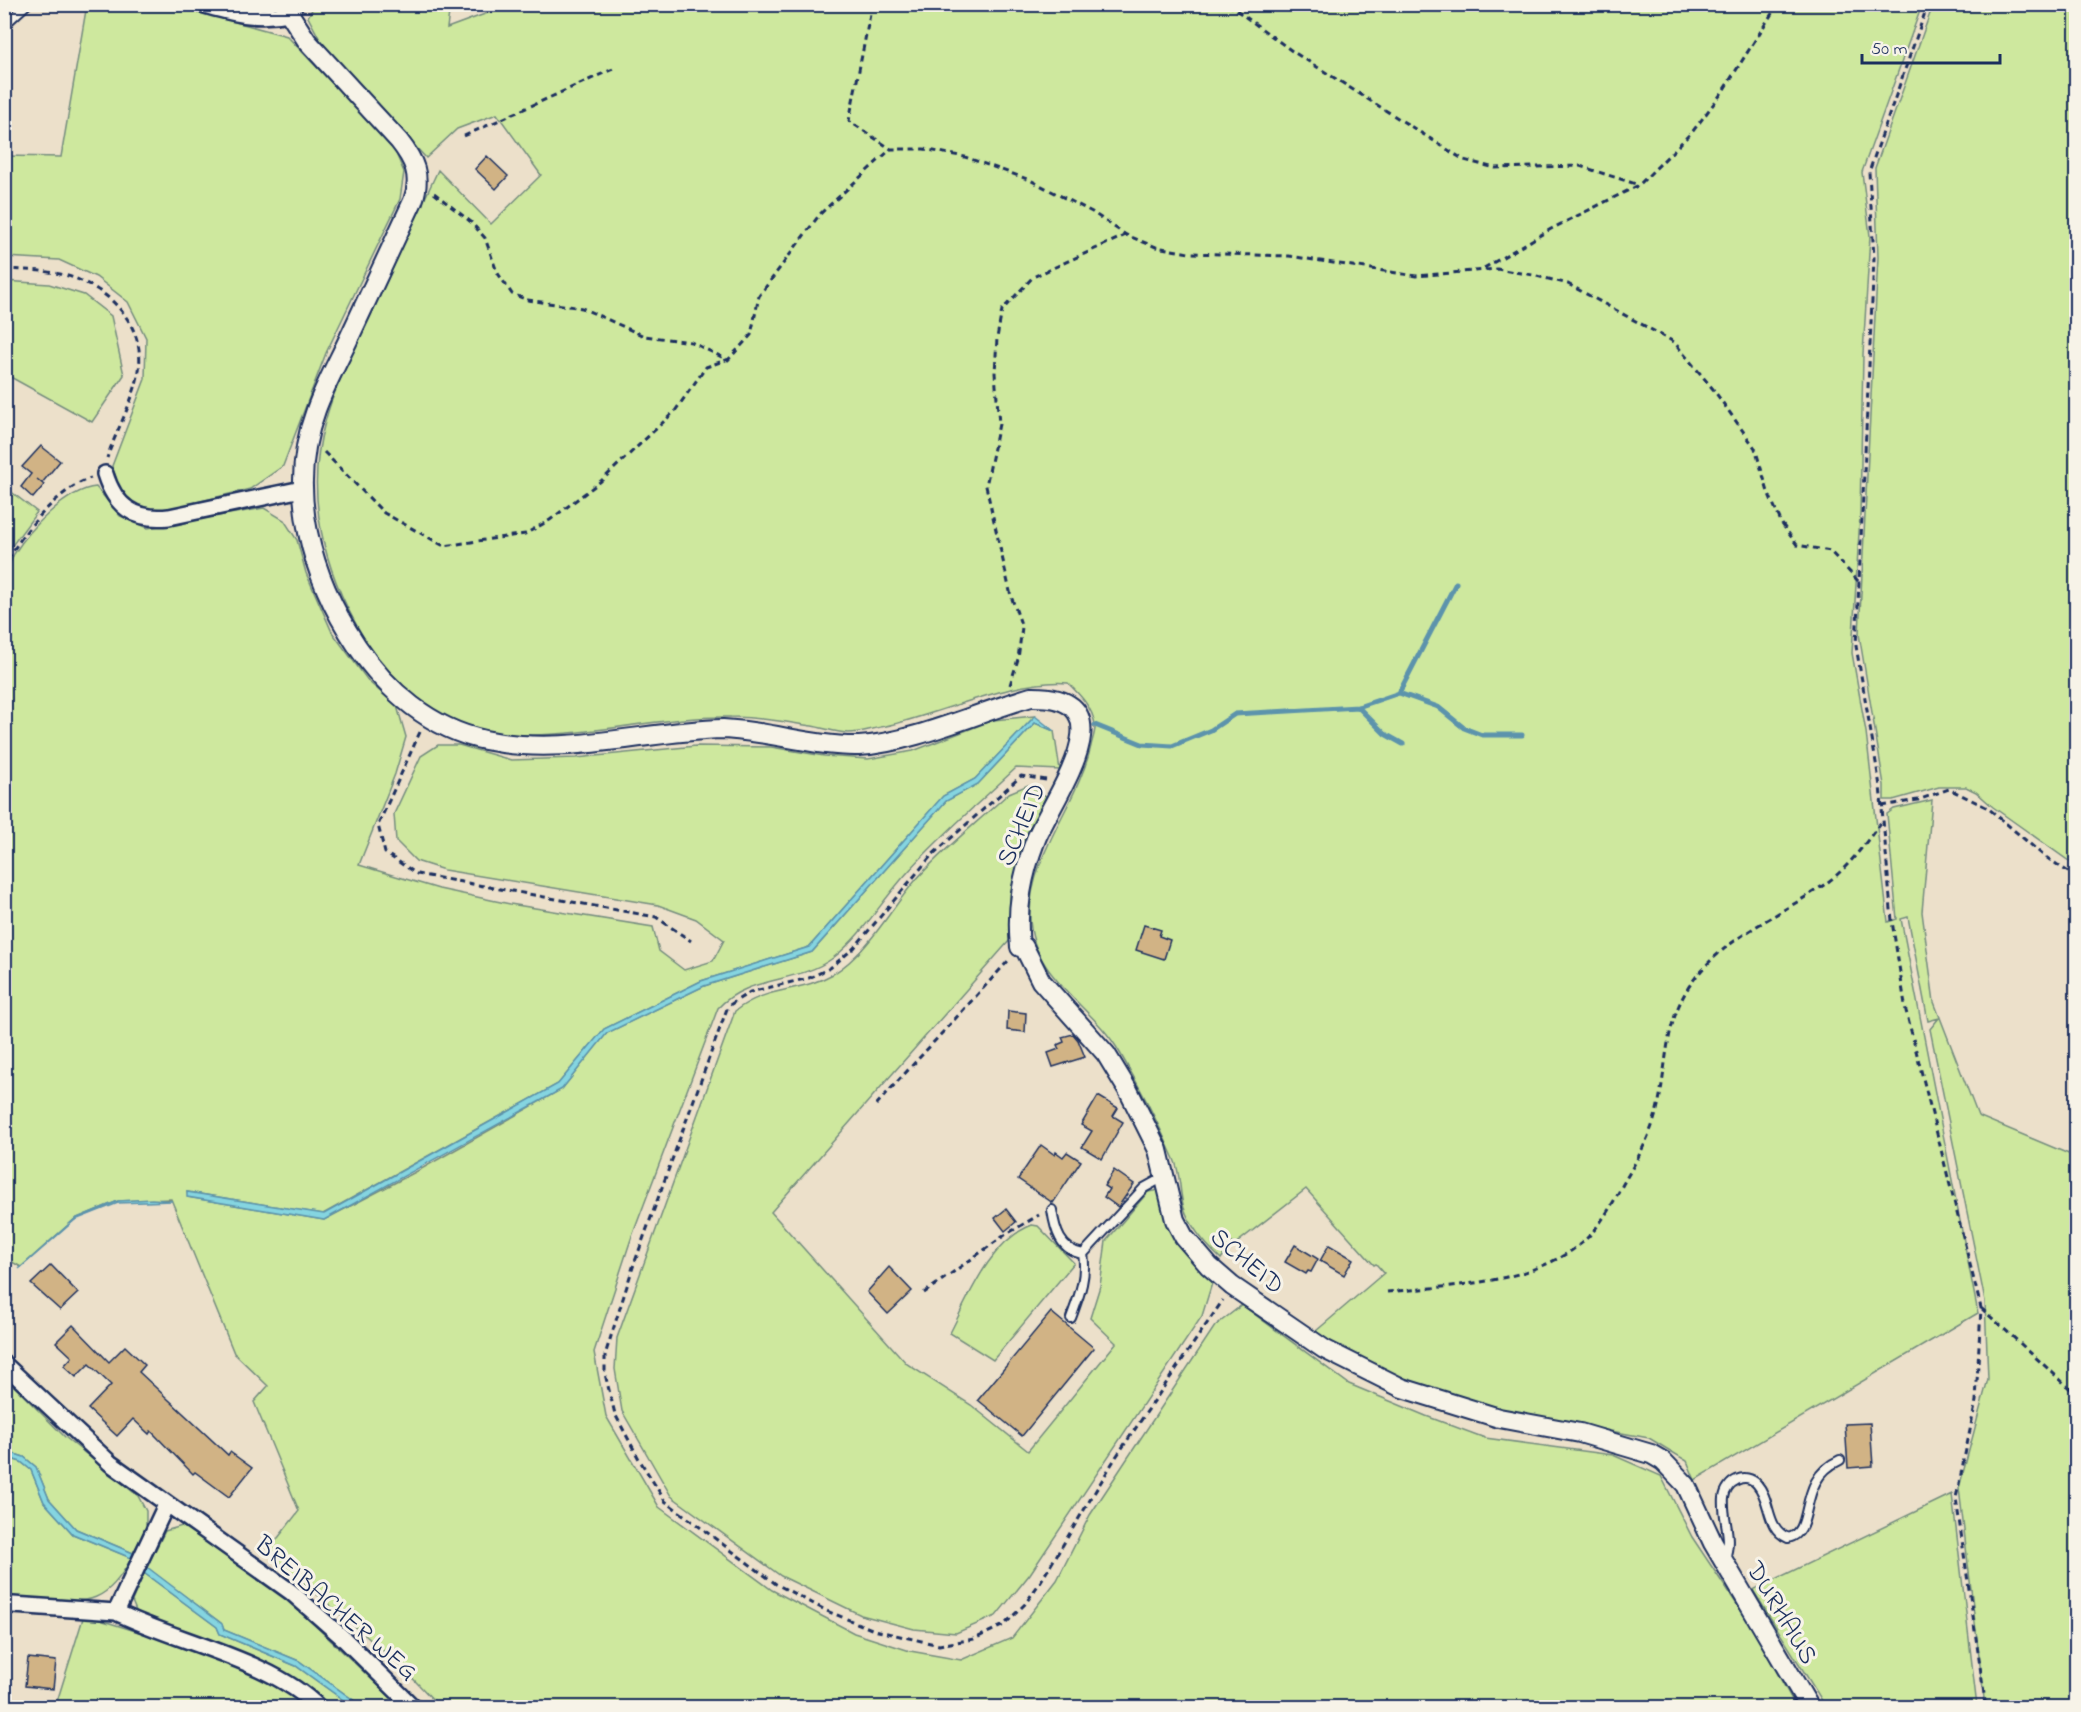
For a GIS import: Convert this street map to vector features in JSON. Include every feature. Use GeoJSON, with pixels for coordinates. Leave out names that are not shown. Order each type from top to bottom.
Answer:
{"type":"FeatureCollection","features":[{"type":"Feature","properties":{"kind":"street"},"geometry":{"type":"LineString","coordinates":[[201,4],[241,16],[267,18],[292,9],[307,41],[412,157],[418,181],[413,201],[316,410],[307,440],[302,489],[305,515],[316,564],[337,614],[366,659],[383,680],[426,716]]}},
{"type":"Feature","properties":{"kind":"street"},"geometry":{"type":"LineString","coordinates":[[105,474],[117,500],[132,513],[146,518],[169,517],[302,489]]}},
{"type":"Feature","properties":{"kind":"street","name":"SCHEID"},"geometry":{"type":"LineString","coordinates":[[426,716],[466,735],[535,746],[723,729],[751,730],[830,744],[885,743],[1031,697],[1062,700],[1080,720],[1081,747],[1065,784],[1037,837],[1021,887],[1018,926],[1020,946],[1024,947],[1041,981],[1106,1054],[1124,1082],[1149,1130],[1175,1220],[1184,1238],[1209,1266],[1232,1286],[1324,1349],[1357,1368],[1402,1388],[1499,1418],[1580,1433],[1651,1454],[1672,1468],[1686,1485],[1713,1543]]}},
{"type":"Feature","properties":{"kind":"street","name":"BREIBACHER WEG"},"geometry":{"type":"LineString","coordinates":[[4,1364],[94,1449],[166,1505],[220,1540],[291,1592],[342,1636],[414,1707]]}},
{"type":"Feature","properties":{"kind":"street"},"geometry":{"type":"LineString","coordinates":[[116,1612],[166,1505]]}},
{"type":"Feature","properties":{"kind":"street","name":"DURHAUS"},"geometry":{"type":"LineString","coordinates":[[1713,1543],[1810,1707]]}},
{"type":"Feature","properties":{"kind":"street"},"geometry":{"type":"LineString","coordinates":[[9,1604],[116,1612],[141,1625],[271,1675],[309,1697],[319,1707]]}},
{"type":"Feature","properties":{"kind":"lane"},"geometry":{"type":"LineString","coordinates":[[4,25],[27,4]]}},
{"type":"Feature","properties":{"kind":"lane"},"geometry":{"type":"LineString","coordinates":[[1083,1254],[1144,1188],[1164,1177]]}},
{"type":"Feature","properties":{"kind":"lane"},"geometry":{"type":"LineString","coordinates":[[1052,1210],[1059,1240],[1074,1252],[1083,1254]]}},
{"type":"Feature","properties":{"kind":"lane"},"geometry":{"type":"LineString","coordinates":[[1071,1318],[1082,1291],[1086,1269],[1083,1254]]}},
{"type":"Feature","properties":{"kind":"lane"},"geometry":{"type":"LineString","coordinates":[[1723,1562],[1729,1540],[1724,1497],[1726,1491],[1739,1479],[1747,1476],[1762,1489],[1777,1531],[1788,1538],[1797,1535],[1804,1527],[1809,1494],[1824,1470],[1840,1460]]}},
{"type":"Feature","properties":{"kind":"path"},"geometry":{"type":"LineString","coordinates":[[872,4],[849,121],[891,149],[924,149],[964,157],[1019,176],[1092,212],[1126,235],[1156,247],[1189,253],[1289,256],[1416,276],[1482,269],[1533,275],[1568,284],[1674,342],[1713,389],[1755,448],[1768,492],[1782,524],[1797,545],[1830,551],[1859,582]]}},
{"type":"Feature","properties":{"kind":"path"},"geometry":{"type":"LineString","coordinates":[[1228,4],[1292,51],[1464,160],[1495,168],[1580,166],[1639,186]]}},
{"type":"Feature","properties":{"kind":"path"},"geometry":{"type":"LineString","coordinates":[[1482,269],[1551,229],[1639,186],[1693,131],[1721,94],[1778,4]]}},
{"type":"Feature","properties":{"kind":"path"},"geometry":{"type":"LineString","coordinates":[[1928,4],[1869,172],[1874,258],[1856,646],[1882,806],[1892,921],[1906,1011],[1981,1308],[1977,1401],[1956,1498],[1986,1707]]}},
{"type":"Feature","properties":{"kind":"path"},"geometry":{"type":"LineString","coordinates":[[464,136],[613,69]]}},
{"type":"Feature","properties":{"kind":"path"},"geometry":{"type":"LineString","coordinates":[[307,440],[329,456],[384,513],[444,546],[525,534],[550,520],[609,473],[675,411],[706,367],[728,360],[752,335],[759,296],[820,214],[891,149]]}},
{"type":"Feature","properties":{"kind":"path"},"geometry":{"type":"LineString","coordinates":[[418,181],[471,222],[485,238],[497,272],[512,294],[528,300],[582,308],[644,336],[691,342],[728,360]]}},
{"type":"Feature","properties":{"kind":"path"},"geometry":{"type":"LineString","coordinates":[[1010,687],[1018,659],[1022,627],[1011,596],[986,486],[999,424],[995,373],[997,338],[1002,310],[1033,278],[1126,235]]}},
{"type":"Feature","properties":{"kind":"path"},"geometry":{"type":"LineString","coordinates":[[4,269],[60,274],[85,283],[109,296],[127,318],[138,345],[138,375],[110,449],[105,474],[81,481],[41,516],[10,552],[4,569]]}},
{"type":"Feature","properties":{"kind":"path"},"geometry":{"type":"LineString","coordinates":[[426,716],[378,825],[385,853],[417,874],[656,917],[691,941]]}},
{"type":"Feature","properties":{"kind":"path"},"geometry":{"type":"LineString","coordinates":[[1065,784],[1021,776],[932,855],[854,948],[830,968],[809,978],[750,992],[728,1006],[663,1181],[605,1355],[608,1392],[615,1414],[665,1501],[776,1584],[827,1611],[874,1630],[939,1645],[956,1643],[974,1639],[1004,1625],[1025,1604],[1116,1457],[1232,1286]]}},
{"type":"Feature","properties":{"kind":"path"},"geometry":{"type":"LineString","coordinates":[[1882,806],[1918,800],[1948,789],[1988,808],[2044,856],[2076,877]]}},
{"type":"Feature","properties":{"kind":"path"},"geometry":{"type":"LineString","coordinates":[[1387,1292],[1507,1277],[1543,1266],[1586,1239],[1609,1209],[1644,1146],[1660,1096],[1669,1026],[1689,988],[1710,962],[1738,938],[1830,880],[1860,851],[1883,819]]}},
{"type":"Feature","properties":{"kind":"path"},"geometry":{"type":"LineString","coordinates":[[876,1105],[995,971],[1024,947]]}},
{"type":"Feature","properties":{"kind":"path"},"geometry":{"type":"LineString","coordinates":[[924,1293],[1026,1221],[1052,1210]]}},
{"type":"Feature","properties":{"kind":"path"},"geometry":{"type":"LineString","coordinates":[[1981,1308],[2076,1394]]}},
{"type":"Feature","properties":{"kind":"green space"},"geometry":{"type":"Polygon","coordinates":[[[87,4],[173,5],[287,36],[393,147],[404,172],[400,199],[326,353],[283,466],[250,489],[160,511],[136,507],[121,493],[112,466],[145,379],[146,338],[128,302],[96,277],[59,260],[5,257],[4,156],[61,157],[87,4]]]}},
{"type":"Feature","properties":{"kind":"green space"},"geometry":{"type":"Polygon","coordinates":[[[315,4],[450,5],[447,28],[512,4],[1922,5],[1862,172],[1870,236],[1863,354],[1860,515],[1852,653],[1866,732],[1888,922],[1897,919],[1887,814],[1894,809],[1932,800],[1922,912],[1934,1002],[1978,1116],[2076,1157],[2076,1707],[1985,1707],[1959,1488],[1988,1379],[1985,1301],[1930,1029],[1939,1018],[1928,1021],[1908,917],[1901,919],[1978,1313],[1695,1480],[1687,1461],[1649,1438],[1523,1415],[1422,1389],[1327,1343],[1316,1331],[1384,1273],[1376,1264],[1374,1265],[1306,1189],[1234,1245],[1232,1243],[1221,1259],[1200,1236],[1187,1215],[1182,1202],[1174,1159],[1120,1053],[1095,1020],[1052,974],[1033,938],[1030,917],[1037,872],[1085,767],[1095,730],[1088,707],[1068,683],[1047,683],[1002,691],[907,721],[854,733],[772,720],[731,717],[669,721],[571,733],[509,734],[480,730],[445,716],[412,693],[371,649],[348,609],[337,584],[321,531],[317,504],[319,449],[334,394],[438,170],[491,224],[541,175],[497,114],[457,129],[426,158],[324,47],[308,17],[315,4]]]}},
{"type":"Feature","properties":{"kind":"green space"},"geometry":{"type":"Polygon","coordinates":[[[1933,5],[2076,5],[2076,866],[1966,787],[1939,787],[1893,800],[1884,800],[1884,785],[1859,634],[1878,257],[1875,168],[1933,5]]]}},
{"type":"Feature","properties":{"kind":"green space"},"geometry":{"type":"Polygon","coordinates":[[[4,281],[49,284],[84,295],[111,316],[124,375],[92,422],[5,374],[4,281]]]}},
{"type":"Feature","properties":{"kind":"green space"},"geometry":{"type":"Polygon","coordinates":[[[5,487],[37,512],[5,555],[5,487]]]}},
{"type":"Feature","properties":{"kind":"green space"},"geometry":{"type":"Polygon","coordinates":[[[96,487],[120,516],[148,528],[264,508],[284,520],[297,540],[306,573],[332,632],[369,682],[397,706],[406,737],[395,774],[359,865],[439,889],[510,904],[653,927],[659,951],[684,970],[713,961],[724,940],[696,919],[658,905],[444,870],[416,861],[396,841],[394,814],[421,756],[438,745],[459,745],[511,760],[576,758],[696,746],[771,747],[824,756],[868,759],[913,751],[993,720],[1035,716],[975,779],[943,796],[809,947],[701,981],[604,1029],[558,1084],[323,1214],[187,1192],[188,1197],[324,1220],[423,1168],[562,1089],[607,1033],[704,986],[812,952],[946,801],[978,784],[1035,723],[1054,731],[1060,770],[1016,768],[921,858],[854,939],[833,958],[804,972],[744,990],[730,997],[718,1008],[631,1239],[594,1352],[606,1416],[659,1507],[772,1590],[854,1633],[910,1651],[961,1660],[1012,1638],[1057,1580],[1090,1515],[1215,1326],[1242,1305],[1349,1384],[1426,1416],[1485,1438],[1613,1455],[1661,1476],[1692,1537],[1750,1624],[1796,1707],[440,1707],[399,1664],[267,1552],[299,1511],[254,1402],[268,1386],[234,1353],[171,1199],[118,1201],[75,1219],[21,1267],[5,1258],[4,580],[14,554],[29,533],[61,503],[73,495],[96,487]]]}},
{"type":"Feature","properties":{"kind":"green space"},"geometry":{"type":"Polygon","coordinates":[[[1028,785],[1046,796],[1020,855],[1010,894],[1010,940],[771,1212],[907,1364],[971,1405],[1028,1451],[1116,1343],[1090,1318],[1100,1286],[1106,1241],[1148,1192],[1159,1190],[1167,1219],[1177,1240],[1213,1280],[1202,1316],[1030,1574],[996,1616],[956,1633],[914,1629],[861,1615],[781,1576],[671,1496],[622,1411],[615,1369],[617,1338],[735,1011],[759,997],[821,980],[846,965],[857,955],[905,893],[937,858],[1009,793],[1028,785]]]}},
{"type":"Feature","properties":{"kind":"green space"},"geometry":{"type":"Polygon","coordinates":[[[1032,1225],[1038,1226],[1074,1263],[993,1360],[950,1333],[973,1287],[993,1256],[1004,1243],[1032,1225]]]}},
{"type":"Feature","properties":{"kind":"green space"},"geometry":{"type":"Polygon","coordinates":[[[4,1376],[65,1437],[138,1496],[146,1511],[146,1528],[133,1553],[76,1529],[49,1499],[36,1467],[24,1457],[5,1451],[4,1376]]]}},
{"type":"Feature","properties":{"kind":"green space"},"geometry":{"type":"Polygon","coordinates":[[[5,1457],[21,1462],[31,1470],[44,1502],[73,1534],[131,1558],[118,1579],[104,1592],[91,1599],[76,1601],[43,1599],[5,1603],[5,1457]]]}},
{"type":"Feature","properties":{"kind":"green space"},"geometry":{"type":"Polygon","coordinates":[[[1952,1494],[1977,1707],[1826,1707],[1753,1590],[1952,1494]]]}},
{"type":"Feature","properties":{"kind":"green space"},"geometry":{"type":"Polygon","coordinates":[[[182,1526],[247,1568],[288,1600],[401,1707],[363,1707],[299,1661],[224,1630],[221,1623],[154,1573],[147,1567],[165,1531],[182,1526]]]}},
{"type":"Feature","properties":{"kind":"green space"},"geometry":{"type":"Polygon","coordinates":[[[144,1573],[217,1627],[220,1634],[296,1666],[353,1707],[330,1707],[307,1691],[138,1616],[132,1601],[144,1573]]]}},
{"type":"Feature","properties":{"kind":"green space"},"geometry":{"type":"Polygon","coordinates":[[[84,1615],[203,1652],[269,1678],[312,1708],[55,1708],[84,1615]]]}},
{"type":"Feature","properties":{"kind":"water"},"geometry":{"type":"Polygon","coordinates":[[[1035,716],[1054,731],[1035,723],[978,784],[946,801],[812,952],[704,986],[607,1033],[562,1089],[324,1220],[187,1197],[187,1192],[324,1214],[558,1084],[604,1029],[701,981],[809,947],[943,796],[975,779],[1035,716]]]}},
{"type":"Feature","properties":{"kind":"water"},"geometry":{"type":"Polygon","coordinates":[[[152,1199],[172,1201],[118,1203],[75,1220],[19,1269],[75,1219],[118,1201],[152,1199]]]}},
{"type":"Feature","properties":{"kind":"water"},"geometry":{"type":"Polygon","coordinates":[[[5,1451],[24,1457],[36,1467],[49,1499],[76,1529],[133,1553],[131,1558],[73,1534],[44,1502],[31,1470],[21,1462],[5,1457],[5,1451]]]}},
{"type":"Feature","properties":{"kind":"water"},"geometry":{"type":"Polygon","coordinates":[[[147,1567],[222,1624],[224,1630],[299,1661],[363,1707],[353,1707],[296,1666],[220,1634],[217,1627],[144,1573],[147,1567]]]}},
{"type":"Feature","properties":{"kind":"building"},"geometry":{"type":"Polygon","coordinates":[[[487,156],[508,176],[496,189],[475,169],[487,156]]]}},
{"type":"Feature","properties":{"kind":"building"},"geometry":{"type":"Polygon","coordinates":[[[41,446],[60,461],[42,483],[37,479],[44,485],[33,498],[21,487],[31,474],[22,467],[41,446]]]}},
{"type":"Feature","properties":{"kind":"building"},"geometry":{"type":"Polygon","coordinates":[[[1144,925],[1161,930],[1159,936],[1170,940],[1164,959],[1136,950],[1144,925]]]}},
{"type":"Feature","properties":{"kind":"building"},"geometry":{"type":"Polygon","coordinates":[[[1008,1011],[1026,1013],[1025,1032],[1007,1030],[1008,1011]]]}},
{"type":"Feature","properties":{"kind":"building"},"geometry":{"type":"Polygon","coordinates":[[[1073,1034],[1085,1057],[1053,1067],[1048,1053],[1059,1049],[1057,1045],[1064,1042],[1062,1037],[1073,1034]]]}},
{"type":"Feature","properties":{"kind":"building"},"geometry":{"type":"Polygon","coordinates":[[[1098,1096],[1118,1108],[1113,1116],[1123,1122],[1102,1159],[1082,1147],[1092,1131],[1081,1125],[1098,1096]]]}},
{"type":"Feature","properties":{"kind":"building"},"geometry":{"type":"Polygon","coordinates":[[[1041,1145],[1055,1155],[1056,1152],[1063,1157],[1067,1152],[1081,1161],[1053,1203],[1018,1179],[1041,1145]]]}},
{"type":"Feature","properties":{"kind":"building"},"geometry":{"type":"Polygon","coordinates":[[[1114,1170],[1134,1184],[1118,1207],[1104,1197],[1109,1189],[1104,1186],[1114,1170]]]}},
{"type":"Feature","properties":{"kind":"building"},"geometry":{"type":"Polygon","coordinates":[[[1006,1209],[1016,1222],[1005,1231],[995,1218],[1006,1209]]]}},
{"type":"Feature","properties":{"kind":"building"},"geometry":{"type":"Polygon","coordinates":[[[1295,1245],[1318,1259],[1311,1272],[1308,1271],[1306,1274],[1285,1262],[1295,1245]]]}},
{"type":"Feature","properties":{"kind":"building"},"geometry":{"type":"Polygon","coordinates":[[[1329,1245],[1353,1259],[1344,1275],[1320,1261],[1329,1245]]]}},
{"type":"Feature","properties":{"kind":"building"},"geometry":{"type":"Polygon","coordinates":[[[51,1265],[78,1293],[60,1310],[31,1284],[51,1265]]]}},
{"type":"Feature","properties":{"kind":"building"},"geometry":{"type":"Polygon","coordinates":[[[889,1267],[912,1291],[888,1314],[867,1292],[889,1267]]]}},
{"type":"Feature","properties":{"kind":"building"},"geometry":{"type":"Polygon","coordinates":[[[1051,1312],[1094,1348],[1022,1436],[978,1400],[1051,1312]]]}},
{"type":"Feature","properties":{"kind":"building"},"geometry":{"type":"Polygon","coordinates":[[[73,1325],[109,1362],[125,1346],[145,1365],[139,1372],[228,1455],[230,1452],[252,1468],[229,1497],[195,1472],[193,1474],[151,1431],[149,1434],[133,1419],[117,1436],[88,1409],[111,1385],[89,1364],[76,1377],[64,1366],[72,1357],[56,1342],[73,1325]]]}},
{"type":"Feature","properties":{"kind":"building"},"geometry":{"type":"Polygon","coordinates":[[[1870,1423],[1873,1466],[1848,1468],[1845,1424],[1870,1423]]]}},
{"type":"Feature","properties":{"kind":"building"},"geometry":{"type":"Polygon","coordinates":[[[28,1658],[56,1661],[53,1689],[25,1686],[28,1658]]]}},
{"type":"Feature","properties":{"kind":"waterway"},"geometry":{"type":"LineString","coordinates":[[1095,725],[1142,744],[1172,746],[1211,730],[1235,714],[1358,707],[1399,693],[1456,583]]}},
{"type":"Feature","properties":{"kind":"waterway"},"geometry":{"type":"LineString","coordinates":[[1399,693],[1438,707],[1464,728],[1482,735],[1522,735]]}},
{"type":"Feature","properties":{"kind":"waterway"},"geometry":{"type":"LineString","coordinates":[[1358,707],[1385,734],[1403,744]]}}]}
